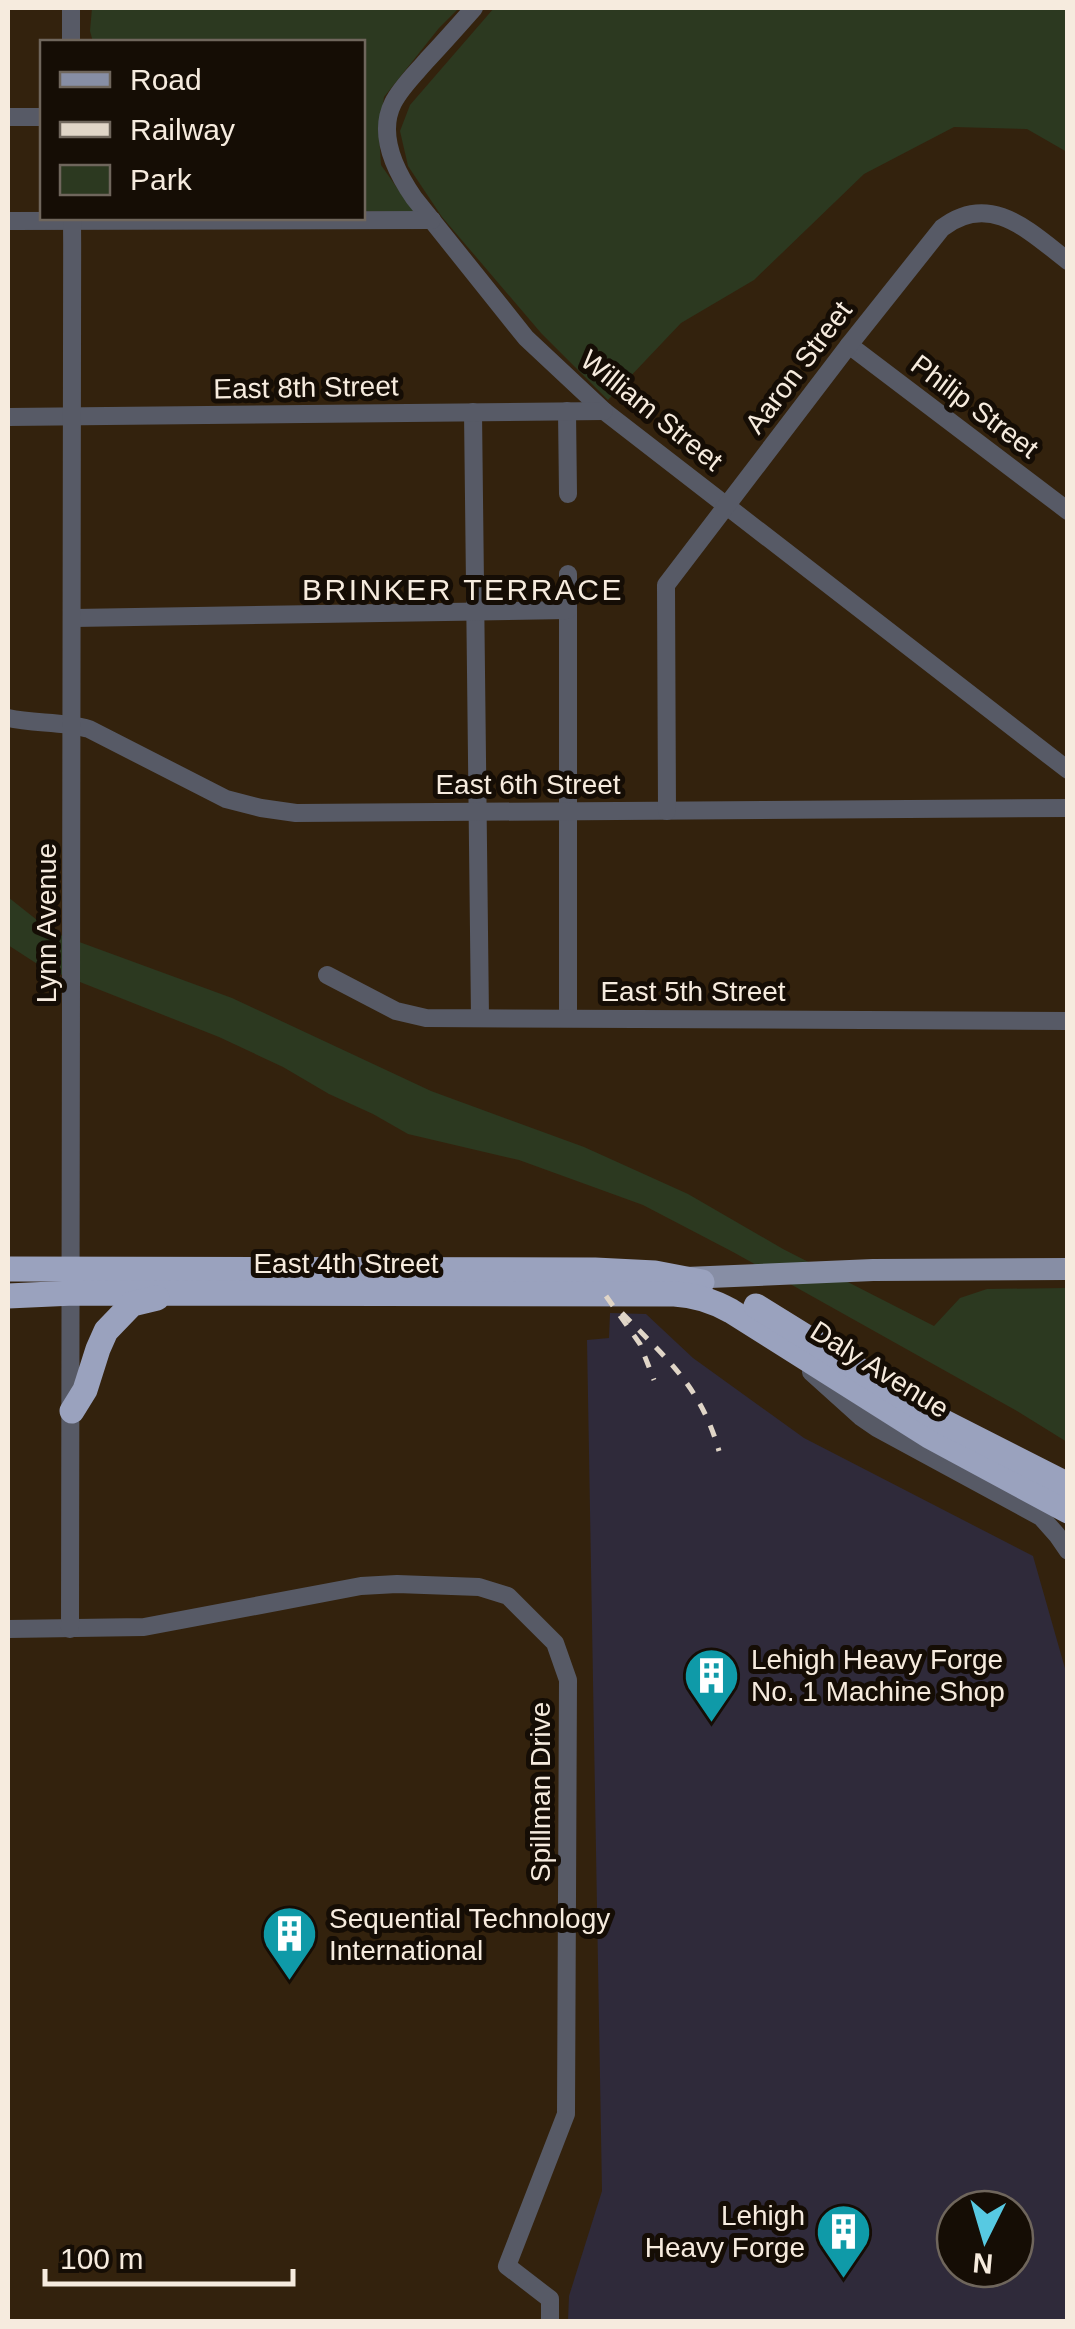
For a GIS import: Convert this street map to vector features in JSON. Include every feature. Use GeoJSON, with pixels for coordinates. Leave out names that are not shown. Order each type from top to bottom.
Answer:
{"type":"FeatureCollection","features":[{"type":"Feature","properties":{"kind":"highway","name":"East 4th Street"},"geometry":{"type":"LineString","coordinates":[[8,1269],[180,1293],[658,1294]]}},
{"type":"Feature","properties":{"kind":"highway","name":"East 4th Street"},"geometry":{"type":"LineString","coordinates":[[8,1296],[74,1281],[552,1270],[655,1273],[678,1278]]}},
{"type":"Feature","properties":{"kind":"highway","name":"Daly Avenue"},"geometry":{"type":"LineString","coordinates":[[678,1278],[708,1283],[736,1294],[940,1420],[1068,1485]]}},
{"type":"Feature","properties":{"kind":"highway"},"geometry":{"type":"LineString","coordinates":[[72,1411],[85,1390],[102,1340],[118,1317],[132,1304],[180,1293]]}},
{"type":"Feature","properties":{"kind":"highway","name":"Daly Avenue"},"geometry":{"type":"LineString","coordinates":[[658,1294],[683,1294],[714,1302],[929,1436],[1068,1512]]}},
{"type":"Feature","properties":{"kind":"main road","name":"East 4th Street"},"geometry":{"type":"LineString","coordinates":[[678,1278],[872,1270],[1068,1269]]}},
{"type":"Feature","properties":{"kind":"main road"},"geometry":{"type":"LineString","coordinates":[[658,1294],[678,1278]]}},
{"type":"Feature","properties":{"kind":"street"},"geometry":{"type":"LineString","coordinates":[[71,8],[71,40]]}},
{"type":"Feature","properties":{"kind":"street","name":"William Street"},"geometry":{"type":"LineString","coordinates":[[474,8],[400,92],[390,114],[390,151],[395,165],[402,181],[432,220],[526,338],[604,411],[1068,770]]}},
{"type":"Feature","properties":{"kind":"street"},"geometry":{"type":"LineString","coordinates":[[8,118],[40,117]]}},
{"type":"Feature","properties":{"kind":"street","name":"Aaron Street"},"geometry":{"type":"LineString","coordinates":[[667,811],[666,585],[932,238],[951,221],[979,213],[1009,219],[1068,261]]}},
{"type":"Feature","properties":{"kind":"street"},"geometry":{"type":"LineString","coordinates":[[8,220],[40,220]]}},
{"type":"Feature","properties":{"kind":"street","name":"Lynn Avenue"},"geometry":{"type":"LineString","coordinates":[[70,1628],[75,726],[72,220]]}},
{"type":"Feature","properties":{"kind":"street"},"geometry":{"type":"LineString","coordinates":[[365,220],[432,220]]}},
{"type":"Feature","properties":{"kind":"street","name":"Philip Street"},"geometry":{"type":"LineString","coordinates":[[849,345],[1068,511]]}},
{"type":"Feature","properties":{"kind":"street"},"geometry":{"type":"LineString","coordinates":[[566,411],[568,494]]}},
{"type":"Feature","properties":{"kind":"street","name":"East 8th Street"},"geometry":{"type":"LineString","coordinates":[[8,417],[604,411]]}},
{"type":"Feature","properties":{"kind":"street"},"geometry":{"type":"LineString","coordinates":[[473,412],[480,1018]]}},
{"type":"Feature","properties":{"kind":"street"},"geometry":{"type":"LineString","coordinates":[[568,574],[568,1018]]}},
{"type":"Feature","properties":{"kind":"street"},"geometry":{"type":"LineString","coordinates":[[74,618],[568,610]]}},
{"type":"Feature","properties":{"kind":"street","name":"East 6th Street"},"geometry":{"type":"LineString","coordinates":[[8,718],[95,732],[206,791],[260,808],[296,813],[1068,808]]}},
{"type":"Feature","properties":{"kind":"street","name":"East 5th Street"},"geometry":{"type":"LineString","coordinates":[[327,976],[403,1014],[426,1018],[1068,1020]]}},
{"type":"Feature","properties":{"kind":"street"},"geometry":{"type":"LineString","coordinates":[[774,1338],[861,1417],[1041,1518],[1068,1551]]}},
{"type":"Feature","properties":{"kind":"street","name":"Spillman Drive"},"geometry":{"type":"LineString","coordinates":[[8,1629],[144,1627],[344,1589],[396,1584],[479,1587],[508,1596],[555,1643],[568,1680],[566,2114],[507,2266],[550,2299],[550,2322]]}},
{"type":"Feature","properties":{"kind":"shaded area"},"geometry":{"type":"Polygon","coordinates":[[[610,1313],[646,1314],[693,1358],[804,1438],[1033,1556],[1068,1679],[1067,2321],[568,2321],[569,2296],[602,2191],[587,1340],[609,1338],[610,1313]]]}},
{"type":"Feature","properties":{"kind":"green space"},"geometry":{"type":"Polygon","coordinates":[[[92,8],[459,8],[384,97],[379,134],[381,165],[414,212],[365,211],[365,40],[92,40],[92,8]]]}},
{"type":"Feature","properties":{"kind":"green space"},"geometry":{"type":"Polygon","coordinates":[[[494,8],[1067,8],[1067,152],[1027,129],[954,127],[864,174],[754,280],[681,323],[608,400],[541,333],[442,217],[408,166],[400,131],[410,105],[494,8]]]}},
{"type":"Feature","properties":{"kind":"green space"},"geometry":{"type":"Polygon","coordinates":[[[8,897],[52,932],[232,998],[431,1091],[584,1147],[688,1194],[783,1249],[934,1326],[960,1298],[987,1289],[1067,1288],[1067,1442],[643,1205],[519,1160],[408,1134],[219,1037],[42,967],[8,945],[8,897]]]}},
{"type":"Feature","properties":{"kind":"railway"},"geometry":{"type":"LineString","coordinates":[[606,1296],[640,1344],[654,1380]]}},
{"type":"Feature","properties":{"kind":"railway"},"geometry":{"type":"LineString","coordinates":[[622,1313],[681,1375],[703,1409],[719,1451]]}},
{"type":"Feature","properties":{"kind":"place","name":"Lehigh Heavy Forge No. 1 Machine Shop"},"geometry":{"type":"Point","coordinates":[712,1724]}},
{"type":"Feature","properties":{"kind":"place","name":"Sequential Technology International"},"geometry":{"type":"Point","coordinates":[290,1983]}},
{"type":"Feature","properties":{"kind":"place","name":"Lehigh Heavy Forge"},"geometry":{"type":"Point","coordinates":[844,2280]}},
{"type":"Feature","properties":{"kind":"district","name":"BRINKER TERRACE"},"geometry":{"type":"Point","coordinates":[463,590]}}]}
